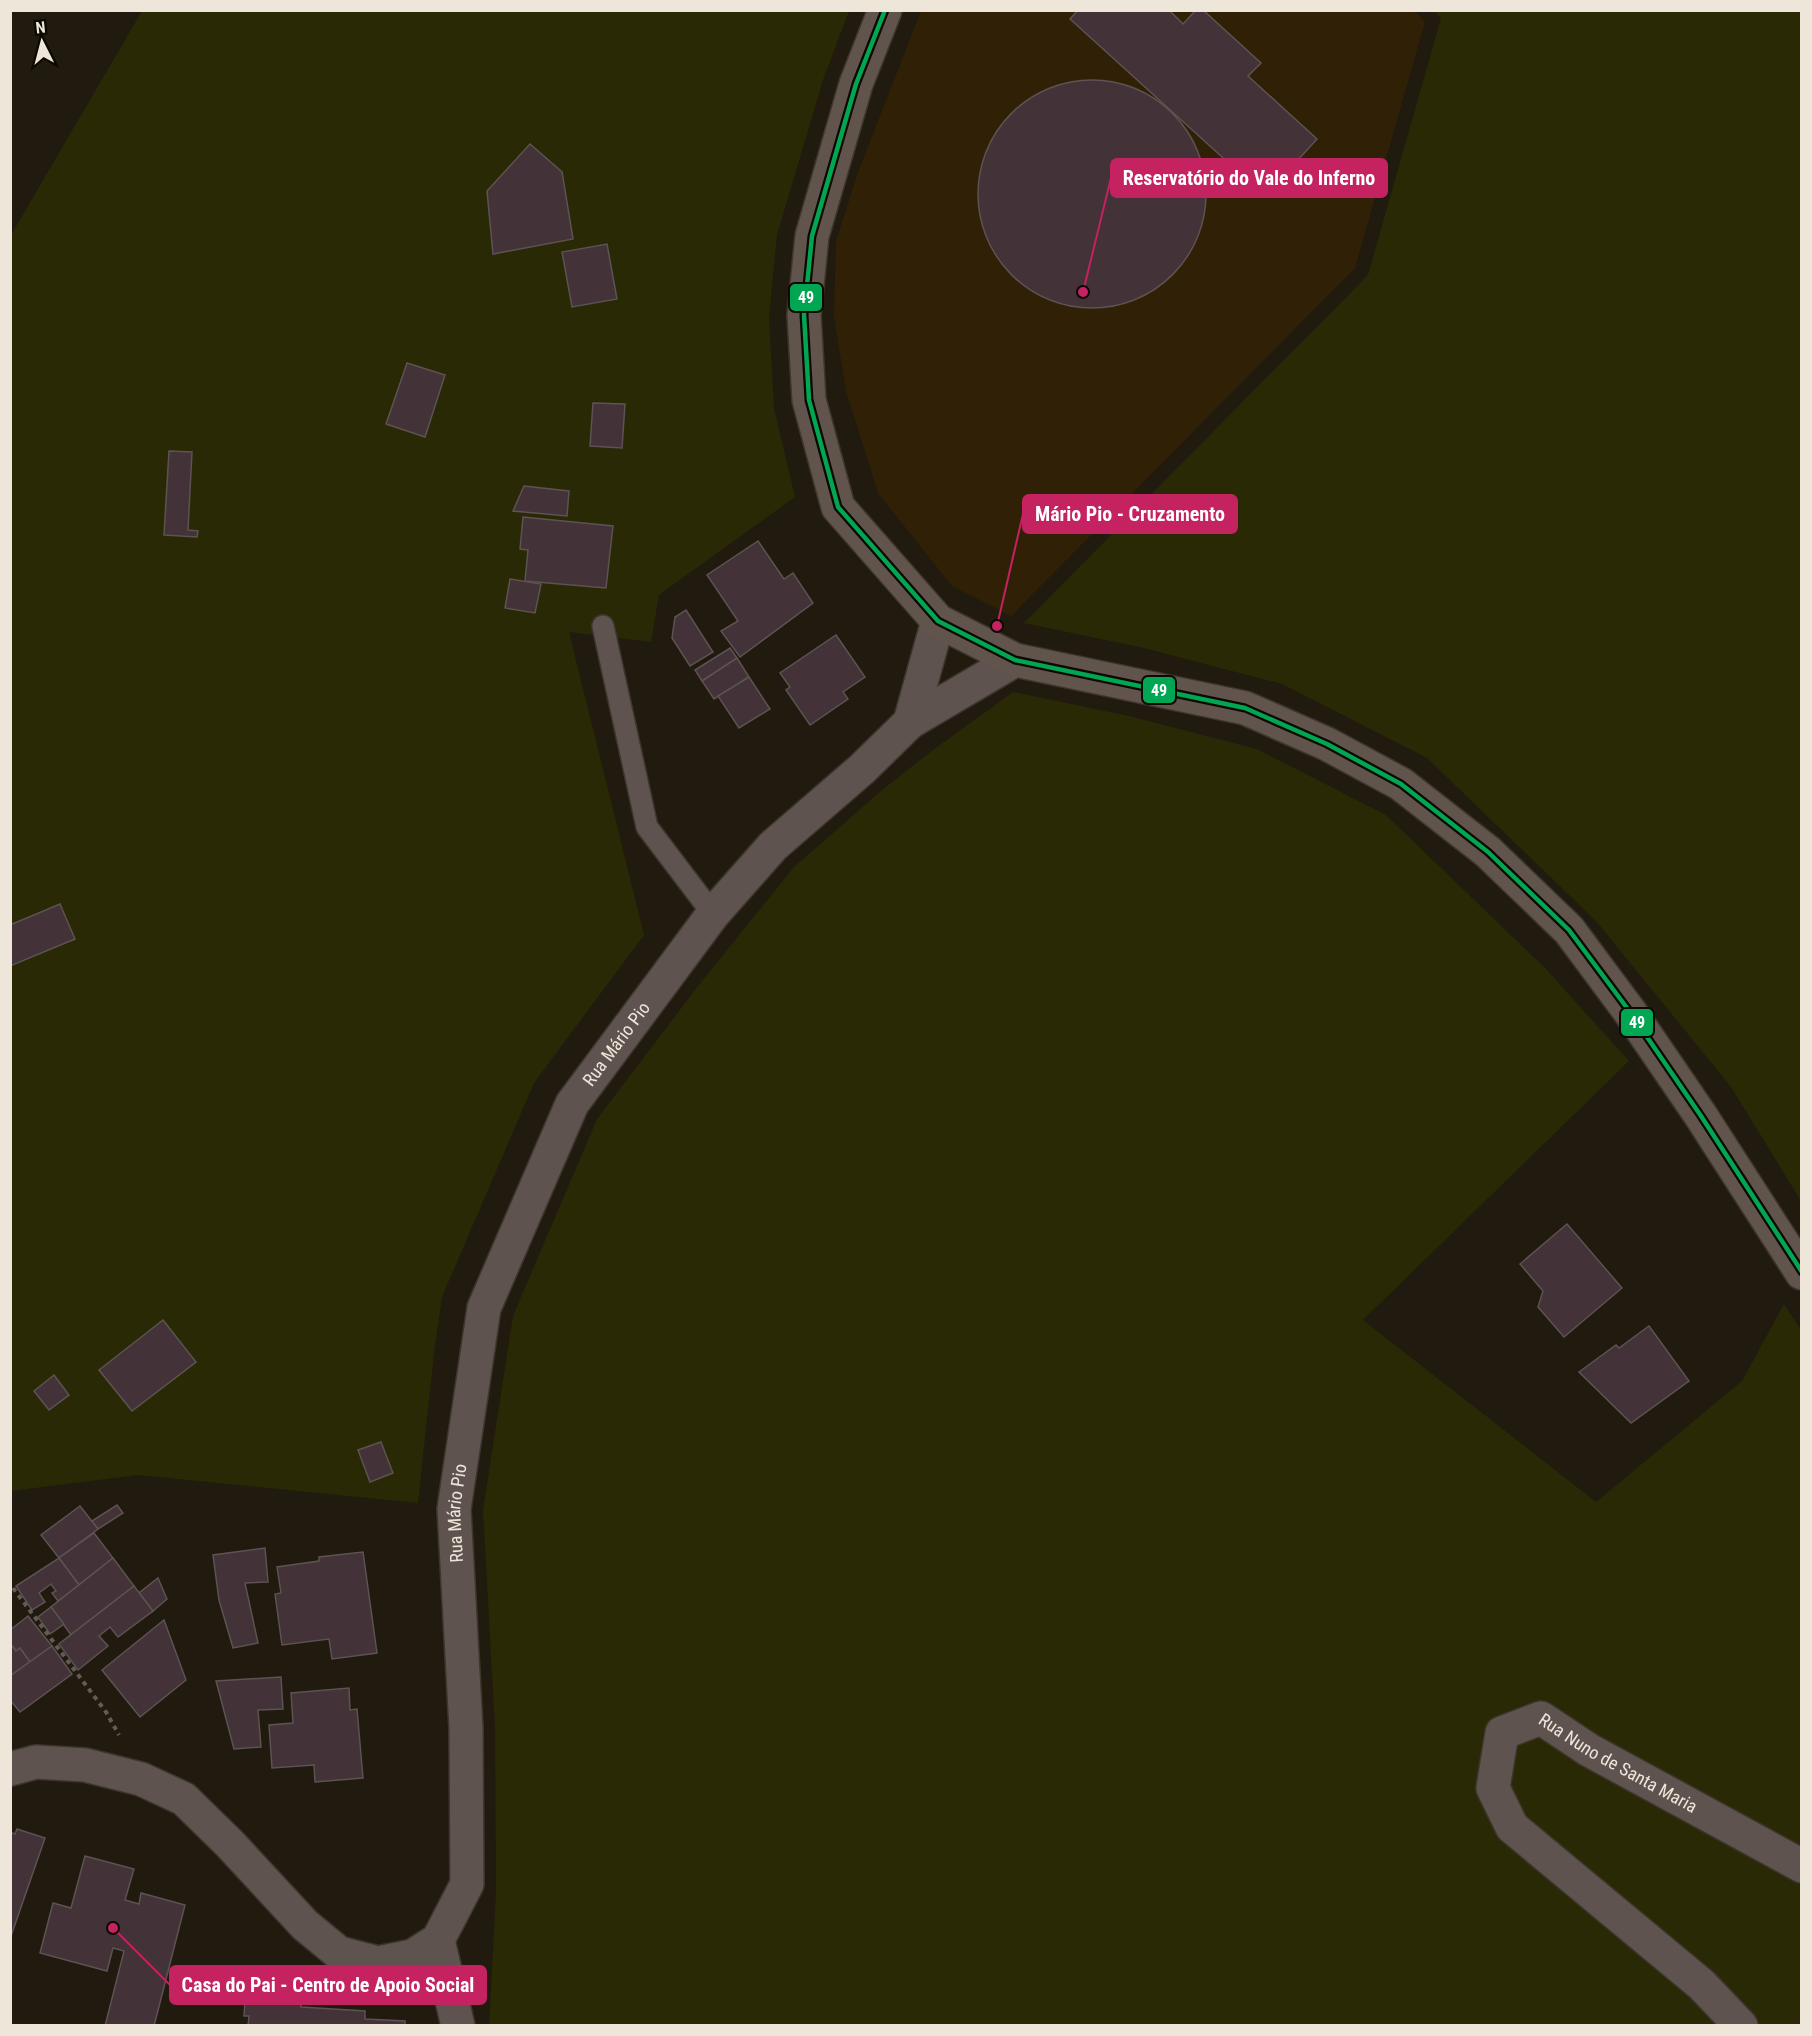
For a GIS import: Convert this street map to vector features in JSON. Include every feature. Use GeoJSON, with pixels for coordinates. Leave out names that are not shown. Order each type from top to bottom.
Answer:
{"type":"FeatureCollection","features":[{"type":"Feature","properties":{"kind":"main road"},"geometry":{"type":"LineString","coordinates":[[885,10],[856,84],[812,236],[804,315],[809,400],[838,507],[938,621],[1015,660],[1245,708],[1327,744],[1401,784],[1488,852],[1569,930],[1701,1116],[1802,1273]]}},
{"type":"Feature","properties":{"kind":"street"},"geometry":{"type":"LineString","coordinates":[[910,722],[938,621]]}},
{"type":"Feature","properties":{"kind":"street","name":"Rua Mário Pio"},"geometry":{"type":"LineString","coordinates":[[10,1769],[36,1762],[85,1765],[141,1779],[184,1799],[305,1924],[339,1953],[378,1963],[414,1956],[438,1940],[467,1884],[466,1728],[454,1509],[484,1308],[572,1104],[713,914],[773,846],[862,769],[910,722],[1015,660]]}},
{"type":"Feature","properties":{"kind":"street","name":"Rua Nuno de Santa Maria"},"geometry":{"type":"LineString","coordinates":[[1741,2025],[1702,1985],[1512,1827],[1493,1788],[1502,1733],[1541,1718],[1589,1750],[1802,1866]]}},
{"type":"Feature","properties":{"kind":"street"},"geometry":{"type":"LineString","coordinates":[[438,1940],[458,2025]]}},
{"type":"Feature","properties":{"kind":"lane"},"geometry":{"type":"LineString","coordinates":[[603,626],[647,827],[713,914]]}},
{"type":"Feature","properties":{"kind":"path"},"geometry":{"type":"LineString","coordinates":[[13,1588],[106,1712],[141,1779]]}},
{"type":"Feature","properties":{"kind":"shaded area"},"geometry":{"type":"Polygon","coordinates":[[[1414,10],[1425,22],[1355,268],[1011,616],[952,586],[878,493],[846,391],[834,317],[836,241],[858,172],[921,11],[1414,10]]]}},
{"type":"Feature","properties":{"kind":"shaded area"},"geometry":{"type":"Polygon","coordinates":[[[142,11],[849,11],[823,80],[777,235],[769,318],[774,408],[795,497],[659,595],[651,642],[569,632],[644,935],[534,1083],[442,1297],[418,1503],[138,1475],[11,1491],[11,235],[142,11]]]}},
{"type":"Feature","properties":{"kind":"shaded area"},"geometry":{"type":"Polygon","coordinates":[[[1434,11],[1801,11],[1801,1201],[1731,1087],[1596,921],[1427,758],[1282,684],[1144,648],[1024,623],[1368,275],[1441,18],[1434,11]]]}},
{"type":"Feature","properties":{"kind":"shaded area"},"geometry":{"type":"Polygon","coordinates":[[[1013,692],[1129,716],[1257,749],[1386,815],[1545,968],[1629,1061],[1363,1320],[1596,1502],[1742,1381],[1784,1304],[1801,1330],[1801,2025],[489,2026],[496,1893],[495,1728],[483,1510],[513,1316],[597,1119],[698,986],[794,867],[882,790],[1013,692]]]}},
{"type":"Feature","properties":{"kind":"building"},"geometry":{"type":"Polygon","coordinates":[[[1078,10],[1169,10],[1183,24],[1196,10],[1203,10],[1261,63],[1248,76],[1317,139],[1265,196],[1070,19],[1078,10]]]}},
{"type":"Feature","properties":{"kind":"building"},"geometry":{"type":"Polygon","coordinates":[[[1092,80],[1114,82],[1136,89],[1155,99],[1173,113],[1187,131],[1197,150],[1204,172],[1206,194],[1204,216],[1197,238],[1187,257],[1173,275],[1155,289],[1136,299],[1114,306],[1092,308],[1070,306],[1048,299],[1029,289],[1011,275],[997,257],[987,238],[980,216],[978,194],[980,172],[987,150],[997,131],[1011,113],[1029,99],[1048,89],[1070,82],[1092,80]]]}},
{"type":"Feature","properties":{"kind":"building"},"geometry":{"type":"Polygon","coordinates":[[[530,144],[562,172],[573,239],[493,254],[487,191],[530,144]]]}},
{"type":"Feature","properties":{"kind":"building"},"geometry":{"type":"Polygon","coordinates":[[[607,244],[617,299],[572,307],[562,252],[607,244]]]}},
{"type":"Feature","properties":{"kind":"building"},"geometry":{"type":"Polygon","coordinates":[[[407,363],[445,375],[425,437],[386,424],[407,363]]]}},
{"type":"Feature","properties":{"kind":"building"},"geometry":{"type":"Polygon","coordinates":[[[593,403],[625,404],[622,448],[590,446],[593,403]]]}},
{"type":"Feature","properties":{"kind":"building"},"geometry":{"type":"Polygon","coordinates":[[[169,451],[192,452],[188,530],[198,531],[197,537],[164,535],[169,451]]]}},
{"type":"Feature","properties":{"kind":"building"},"geometry":{"type":"Polygon","coordinates":[[[524,486],[569,491],[567,516],[513,511],[524,486]]]}},
{"type":"Feature","properties":{"kind":"building"},"geometry":{"type":"Polygon","coordinates":[[[523,517],[613,526],[606,588],[525,581],[528,550],[520,549],[523,517]]]}},
{"type":"Feature","properties":{"kind":"building"},"geometry":{"type":"Polygon","coordinates":[[[758,541],[784,579],[793,573],[813,603],[740,657],[721,631],[738,621],[707,575],[758,541]]]}},
{"type":"Feature","properties":{"kind":"building"},"geometry":{"type":"Polygon","coordinates":[[[510,579],[541,584],[535,613],[505,608],[510,579]]]}},
{"type":"Feature","properties":{"kind":"building"},"geometry":{"type":"Polygon","coordinates":[[[686,610],[713,652],[690,666],[672,638],[675,617],[686,610]]]}},
{"type":"Feature","properties":{"kind":"building"},"geometry":{"type":"Polygon","coordinates":[[[836,635],[865,677],[843,692],[848,699],[810,725],[786,690],[790,687],[780,673],[836,635]]]}},
{"type":"Feature","properties":{"kind":"building"},"geometry":{"type":"Polygon","coordinates":[[[730,648],[737,658],[702,681],[695,670],[730,648]]]}},
{"type":"Feature","properties":{"kind":"building"},"geometry":{"type":"Polygon","coordinates":[[[737,658],[749,677],[714,699],[702,681],[737,658]]]}},
{"type":"Feature","properties":{"kind":"building"},"geometry":{"type":"Polygon","coordinates":[[[749,677],[770,709],[739,728],[718,696],[749,677]]]}},
{"type":"Feature","properties":{"kind":"building"},"geometry":{"type":"Polygon","coordinates":[[[60,904],[75,939],[10,966],[10,925],[60,904]]]}},
{"type":"Feature","properties":{"kind":"building"},"geometry":{"type":"Polygon","coordinates":[[[1567,1224],[1622,1288],[1564,1337],[1538,1307],[1543,1291],[1520,1264],[1567,1224]]]}},
{"type":"Feature","properties":{"kind":"building"},"geometry":{"type":"Polygon","coordinates":[[[163,1320],[196,1362],[132,1411],[99,1370],[163,1320]]]}},
{"type":"Feature","properties":{"kind":"building"},"geometry":{"type":"Polygon","coordinates":[[[1649,1326],[1689,1381],[1631,1423],[1579,1372],[1616,1345],[1619,1348],[1649,1326]]]}},
{"type":"Feature","properties":{"kind":"building"},"geometry":{"type":"Polygon","coordinates":[[[54,1375],[69,1395],[49,1410],[34,1391],[54,1375]]]}},
{"type":"Feature","properties":{"kind":"building"},"geometry":{"type":"Polygon","coordinates":[[[381,1442],[393,1473],[370,1482],[358,1450],[381,1442]]]}},
{"type":"Feature","properties":{"kind":"building"},"geometry":{"type":"Polygon","coordinates":[[[117,1505],[123,1513],[98,1529],[92,1521],[117,1505]]]}},
{"type":"Feature","properties":{"kind":"building"},"geometry":{"type":"Polygon","coordinates":[[[80,1506],[98,1529],[59,1558],[41,1535],[80,1506]]]}},
{"type":"Feature","properties":{"kind":"building"},"geometry":{"type":"Polygon","coordinates":[[[94,1533],[113,1558],[79,1585],[59,1558],[94,1533]]]}},
{"type":"Feature","properties":{"kind":"building"},"geometry":{"type":"Polygon","coordinates":[[[265,1548],[268,1582],[245,1583],[258,1643],[233,1648],[219,1600],[213,1555],[265,1548]]]}},
{"type":"Feature","properties":{"kind":"building"},"geometry":{"type":"Polygon","coordinates":[[[363,1552],[377,1653],[332,1659],[329,1639],[282,1645],[275,1594],[281,1593],[277,1567],[319,1561],[319,1557],[363,1552]]]}},
{"type":"Feature","properties":{"kind":"building"},"geometry":{"type":"Polygon","coordinates":[[[59,1558],[79,1585],[58,1601],[52,1593],[56,1591],[51,1584],[39,1593],[45,1602],[32,1610],[16,1586],[59,1558]]]}},
{"type":"Feature","properties":{"kind":"building"},"geometry":{"type":"Polygon","coordinates":[[[113,1558],[134,1586],[71,1635],[51,1607],[113,1558]]]}},
{"type":"Feature","properties":{"kind":"building"},"geometry":{"type":"Polygon","coordinates":[[[158,1578],[167,1599],[153,1611],[139,1593],[158,1578]]]}},
{"type":"Feature","properties":{"kind":"building"},"geometry":{"type":"Polygon","coordinates":[[[134,1586],[153,1611],[118,1637],[110,1627],[99,1636],[108,1646],[78,1670],[59,1644],[134,1586]]]}},
{"type":"Feature","properties":{"kind":"building"},"geometry":{"type":"Polygon","coordinates":[[[51,1607],[64,1624],[50,1634],[38,1617],[51,1607]]]}},
{"type":"Feature","properties":{"kind":"building"},"geometry":{"type":"Polygon","coordinates":[[[28,1616],[52,1646],[30,1662],[20,1648],[16,1651],[10,1643],[10,1630],[28,1616]]]}},
{"type":"Feature","properties":{"kind":"building"},"geometry":{"type":"Polygon","coordinates":[[[164,1620],[186,1680],[140,1717],[102,1670],[164,1620]]]}},
{"type":"Feature","properties":{"kind":"building"},"geometry":{"type":"Polygon","coordinates":[[[10,1643],[16,1651],[20,1648],[30,1662],[10,1676],[10,1643]]]}},
{"type":"Feature","properties":{"kind":"building"},"geometry":{"type":"Polygon","coordinates":[[[52,1646],[72,1674],[20,1712],[10,1700],[10,1676],[52,1646]]]}},
{"type":"Feature","properties":{"kind":"building"},"geometry":{"type":"Polygon","coordinates":[[[281,1677],[283,1709],[258,1710],[261,1747],[234,1749],[216,1681],[281,1677]]]}},
{"type":"Feature","properties":{"kind":"building"},"geometry":{"type":"Polygon","coordinates":[[[349,1688],[350,1710],[357,1709],[363,1778],[315,1782],[314,1765],[272,1768],[269,1725],[293,1723],[291,1693],[349,1688]]]}},
{"type":"Feature","properties":{"kind":"building"},"geometry":{"type":"Polygon","coordinates":[[[17,1829],[45,1838],[10,1939],[10,1832],[15,1834],[17,1829]]]}},
{"type":"Feature","properties":{"kind":"building"},"geometry":{"type":"Polygon","coordinates":[[[85,1856],[134,1869],[125,1900],[139,1904],[141,1893],[185,1905],[154,2026],[105,2026],[124,1951],[113,1948],[107,1971],[40,1953],[53,1903],[71,1908],[85,1856]]]}},
{"type":"Feature","properties":{"kind":"building"},"geometry":{"type":"Polygon","coordinates":[[[247,1973],[275,1975],[274,1987],[286,1987],[286,2000],[302,2001],[301,2007],[365,2011],[365,2019],[405,2021],[405,2026],[248,2026],[249,2016],[244,2016],[247,1973]]]}},
{"type":"Feature","properties":{"kind":"transit line","name":"49"},"geometry":{"type":"LineString","coordinates":[[885,10],[856,84],[812,236],[804,315],[809,400],[838,507],[938,621],[1015,660],[1245,708],[1327,744],[1401,784],[1488,852],[1569,930],[1630,1012],[1701,1116],[1802,1272]]}},
{"type":"Feature","properties":{"kind":"place","name":"Reservatório do Vale do Inferno"},"geometry":{"type":"Point","coordinates":[1083,292]}},
{"type":"Feature","properties":{"kind":"place","name":"Mário Pio - Cruzamento"},"geometry":{"type":"Point","coordinates":[997,626]}},
{"type":"Feature","properties":{"kind":"place","name":"Casa do Pai - Centro de Apoio Social"},"geometry":{"type":"Point","coordinates":[113,1928]}}]}
